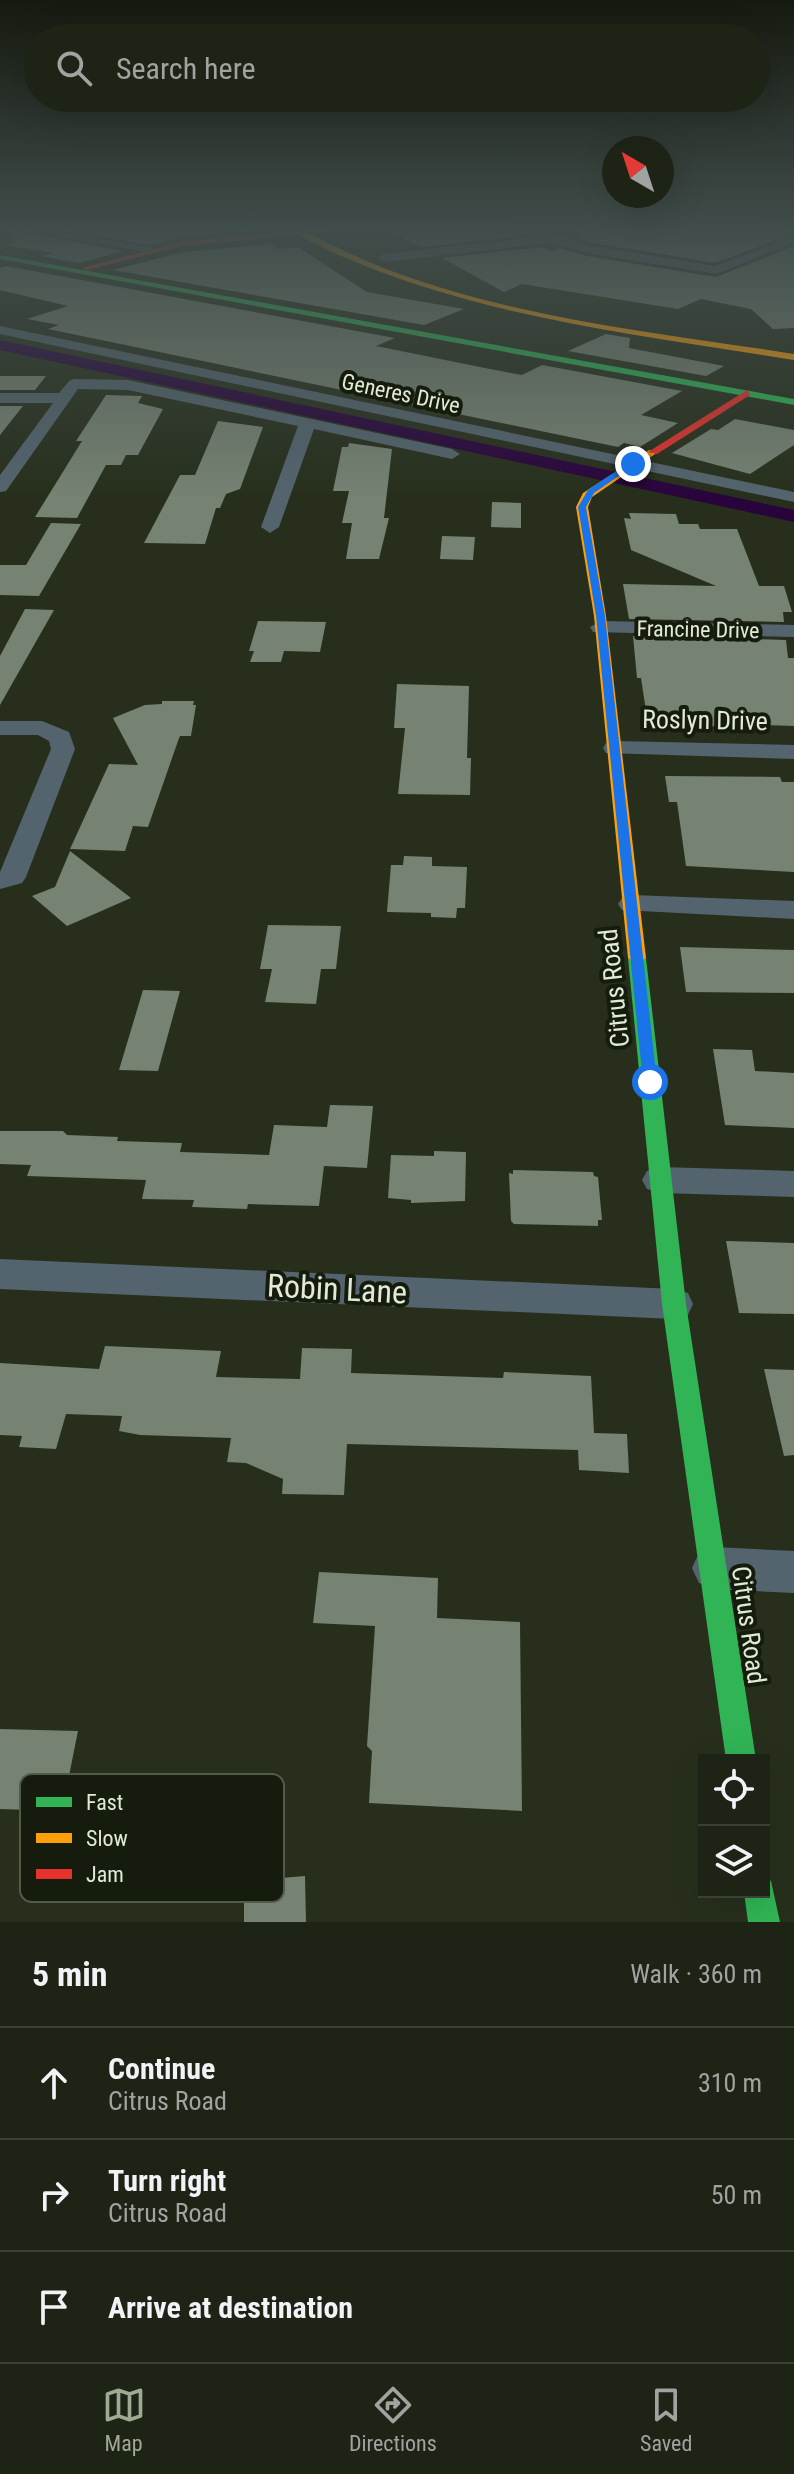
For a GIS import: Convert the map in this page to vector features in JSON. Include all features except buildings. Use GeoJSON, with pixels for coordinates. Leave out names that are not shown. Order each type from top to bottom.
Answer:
{"type":"FeatureCollection","features":[{"type":"Feature","properties":{"kind":"main road"},"geometry":{"type":"LineString","coordinates":[[339,319],[794,402]]}},
{"type":"Feature","properties":{"kind":"main road"},"geometry":{"type":"LineString","coordinates":[[462,341],[514,319]]}},
{"type":"Feature","properties":{"kind":"main road"},"geometry":{"type":"LineString","coordinates":[[571,319],[791,354]]}},
{"type":"Feature","properties":{"kind":"main road"},"geometry":{"type":"LineString","coordinates":[[661,319],[794,340]]}},
{"type":"Feature","properties":{"kind":"main road","name":"Citrus Road"},"geometry":{"type":"LineString","coordinates":[[740,1754],[674,1304],[615,748],[601,627],[582,507],[587,495],[602,484],[747,393]]}},
{"type":"Feature","properties":{"kind":"main road"},"geometry":{"type":"LineString","coordinates":[[761,1898],[764,1922]]}},
{"type":"Feature","properties":{"kind":"street","name":"Generes Drive"},"geometry":{"type":"LineString","coordinates":[[0,330],[794,497]]}},
{"type":"Feature","properties":{"kind":"street"},"geometry":{"type":"LineString","coordinates":[[0,398],[128,385],[452,454]]}},
{"type":"Feature","properties":{"kind":"street"},"geometry":{"type":"LineString","coordinates":[[0,487],[69,391]]}},
{"type":"Feature","properties":{"kind":"street"},"geometry":{"type":"LineString","coordinates":[[270,527],[307,425]]}},
{"type":"Feature","properties":{"kind":"street"},"geometry":{"type":"LineString","coordinates":[[0,451],[27,451]]}},
{"type":"Feature","properties":{"kind":"street","name":"Francine Drive"},"geometry":{"type":"LineString","coordinates":[[601,627],[794,631]]}},
{"type":"Feature","properties":{"kind":"street"},"geometry":{"type":"LineString","coordinates":[[0,728],[42,728],[60,737],[63,749],[12,877],[0,881]]}},
{"type":"Feature","properties":{"kind":"street","name":"Roslyn Drive"},"geometry":{"type":"LineString","coordinates":[[615,748],[794,752]]}},
{"type":"Feature","properties":{"kind":"street"},"geometry":{"type":"LineString","coordinates":[[632,904],[794,910]]}},
{"type":"Feature","properties":{"kind":"street"},"geometry":{"type":"LineString","coordinates":[[660,1180],[794,1184]]}},
{"type":"Feature","properties":{"kind":"street","name":"Robin Lane"},"geometry":{"type":"LineString","coordinates":[[0,1274],[674,1304]]}},
{"type":"Feature","properties":{"kind":"street"},"geometry":{"type":"LineString","coordinates":[[715,1568],[794,1572]]}},
{"type":"Feature","properties":{"kind":"waterway"},"geometry":{"type":"LineString","coordinates":[[0,345],[794,516]]}},
{"type":"Feature","properties":{"kind":"traffic: fast"},"geometry":{"type":"LineString","coordinates":[[338,319],[794,402]]}},
{"type":"Feature","properties":{"kind":"traffic: fast"},"geometry":{"type":"LineString","coordinates":[[637,958],[674,1304],[740,1754]]}},
{"type":"Feature","properties":{"kind":"traffic: fast"},"geometry":{"type":"LineString","coordinates":[[761,1898],[764,1922]]}},
{"type":"Feature","properties":{"kind":"traffic: slow"},"geometry":{"type":"LineString","coordinates":[[558,319],[794,357]]}},
{"type":"Feature","properties":{"kind":"traffic: slow"},"geometry":{"type":"LineString","coordinates":[[637,958],[600,616],[582,507],[587,495],[653,452]]}},
{"type":"Feature","properties":{"kind":"traffic: jam"},"geometry":{"type":"LineString","coordinates":[[653,452],[747,393]]}},
{"type":"Feature","properties":{"kind":"route"},"geometry":{"type":"LineString","coordinates":[[633,464],[591,492],[582,507],[600,616],[650,1082]]}}]}
